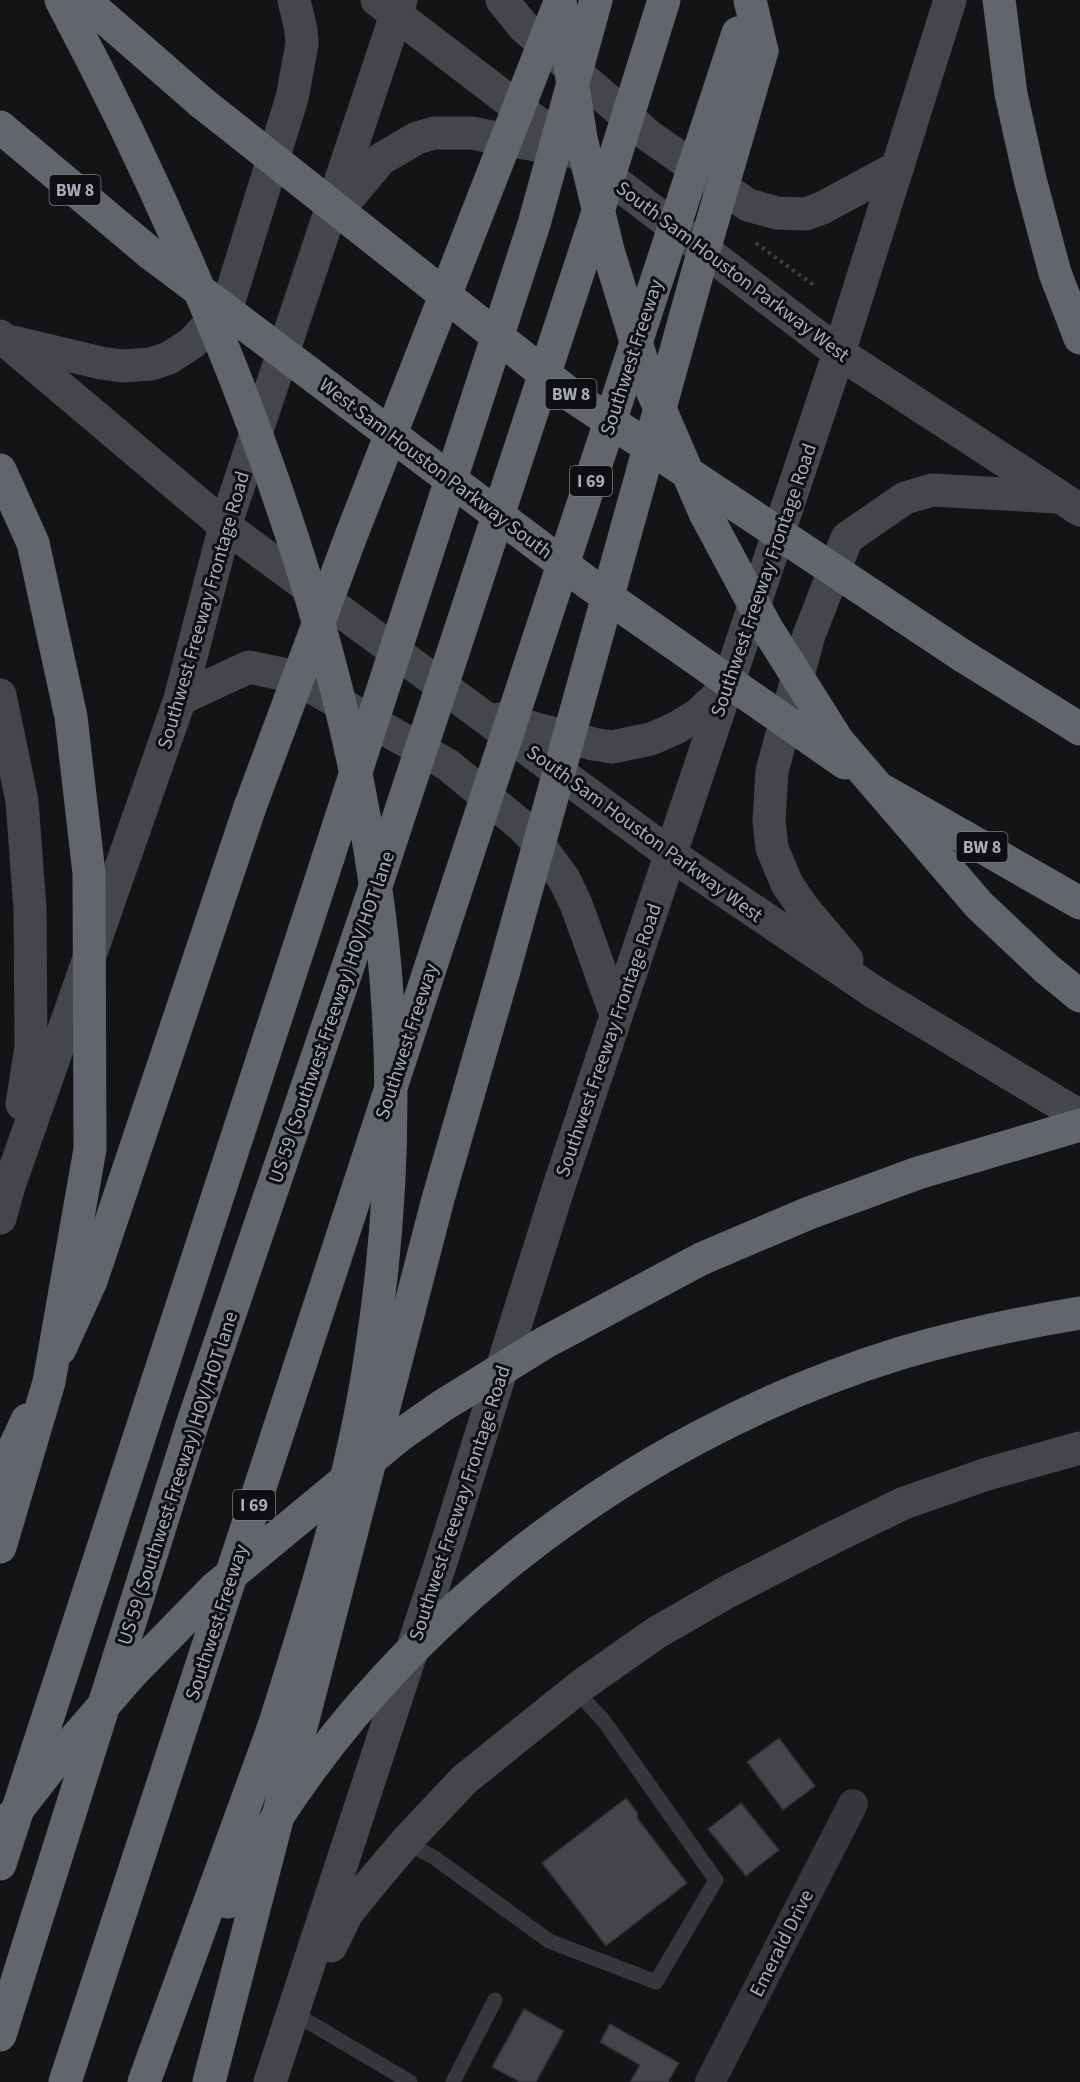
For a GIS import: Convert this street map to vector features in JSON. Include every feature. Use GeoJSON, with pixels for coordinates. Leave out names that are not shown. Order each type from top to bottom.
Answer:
{"type":"FeatureCollection","features":[{"type":"Feature","properties":{"kind":"highway"},"geometry":{"type":"LineString","coordinates":[[61,0],[122,118],[193,274],[258,436],[295,544],[327,650],[357,776],[376,888],[386,999],[390,1116],[386,1213],[379,1296],[362,1406],[344,1490],[273,1729],[144,2082]]}},
{"type":"Feature","properties":{"kind":"highway","name":"BW 8"},"geometry":{"type":"LineString","coordinates":[[84,0],[201,102],[575,398],[963,656],[1080,729]]}},
{"type":"Feature","properties":{"kind":"highway"},"geometry":{"type":"LineString","coordinates":[[0,1479],[92,1281],[250,807],[351,536],[561,0]]}},
{"type":"Feature","properties":{"kind":"highway"},"geometry":{"type":"LineString","coordinates":[[561,0],[581,138],[608,250],[648,381],[705,513],[766,627],[838,741],[979,905],[1047,969],[1080,996]]}},
{"type":"Feature","properties":{"kind":"highway"},"geometry":{"type":"LineString","coordinates":[[0,1864],[534,224],[596,0]]}},
{"type":"Feature","properties":{"kind":"highway","name":"US 59 (Southwest Freeway) HOV/HOT lane"},"geometry":{"type":"LineString","coordinates":[[0,2036],[193,1422],[375,887],[595,220],[664,0]]}},
{"type":"Feature","properties":{"kind":"highway"},"geometry":{"type":"LineString","coordinates":[[209,2082],[438,1199],[503,974],[696,275],[750,42],[749,0]]}},
{"type":"Feature","properties":{"kind":"highway"},"geometry":{"type":"LineString","coordinates":[[999,0],[1011,94],[1030,179],[1055,273],[1080,338]]}},
{"type":"Feature","properties":{"kind":"highway","name":"Southwest Freeway"},"geometry":{"type":"LineString","coordinates":[[65,2082],[443,929],[750,42]]}},
{"type":"Feature","properties":{"kind":"highway","name":"West Sam Houston Parkway South"},"geometry":{"type":"LineString","coordinates":[[0,127],[150,253],[583,579],[884,791],[1080,903]]}},
{"type":"Feature","properties":{"kind":"highway"},"geometry":{"type":"LineString","coordinates":[[0,470],[33,543],[71,717],[89,873],[90,1149],[49,1382],[0,1547]]}},
{"type":"Feature","properties":{"kind":"highway"},"geometry":{"type":"LineString","coordinates":[[0,1832],[53,1764],[130,1674],[215,1588],[399,1436],[442,1406],[544,1343],[701,1259],[809,1213],[918,1173],[1080,1125]]}},
{"type":"Feature","properties":{"kind":"highway"},"geometry":{"type":"LineString","coordinates":[[183,1977],[288,1803],[327,1748],[372,1692],[418,1643],[502,1567],[595,1498],[649,1465],[750,1412],[835,1376],[923,1348],[1021,1323],[1080,1313]]}},
{"type":"Feature","properties":{"kind":"main road"},"geometry":{"type":"LineString","coordinates":[[3,338],[101,363],[122,366],[151,364],[169,357],[192,343],[228,304],[292,98],[302,44],[294,0]]}},
{"type":"Feature","properties":{"kind":"main road"},"geometry":{"type":"LineString","coordinates":[[502,0],[524,27],[649,136],[748,205],[777,213],[806,214],[822,208],[898,167]]}},
{"type":"Feature","properties":{"kind":"main road","name":"Southwest Freeway Frontage Road"},"geometry":{"type":"LineString","coordinates":[[270,2082],[290,2028],[442,1559],[559,1186],[839,352],[950,0]]}},
{"type":"Feature","properties":{"kind":"main road","name":"Southwest Freeway Frontage Road"},"geometry":{"type":"LineString","coordinates":[[0,1218],[9,1186],[180,699],[225,526],[326,224],[391,5]]}},
{"type":"Feature","properties":{"kind":"main road","name":"South Sam Houston Parkway West"},"geometry":{"type":"LineString","coordinates":[[391,5],[576,153],[839,352],[1070,504]]}},
{"type":"Feature","properties":{"kind":"main road"},"geometry":{"type":"LineString","coordinates":[[326,224],[381,159],[417,138],[434,133],[471,133],[576,153]]}},
{"type":"Feature","properties":{"kind":"main road"},"geometry":{"type":"LineString","coordinates":[[3,338],[225,526]]}},
{"type":"Feature","properties":{"kind":"main road"},"geometry":{"type":"LineString","coordinates":[[874,992],[804,909],[787,884],[772,848],[769,821],[772,771],[809,635],[847,538],[905,498],[932,490],[1070,504]]}},
{"type":"Feature","properties":{"kind":"main road","name":"South Sam Houston Parkway West"},"geometry":{"type":"LineString","coordinates":[[225,526],[670,854],[874,992],[1080,1116]]}},
{"type":"Feature","properties":{"kind":"main road"},"geometry":{"type":"LineString","coordinates":[[180,699],[249,667],[292,676],[448,765],[522,826],[537,842],[564,879],[576,904],[616,1015]]}},
{"type":"Feature","properties":{"kind":"main road"},"geometry":{"type":"LineString","coordinates":[[480,714],[612,747],[651,739],[676,728],[699,714],[727,687]]}},
{"type":"Feature","properties":{"kind":"main road"},"geometry":{"type":"LineString","coordinates":[[0,695],[22,801],[30,909],[31,1047],[9,1186]]}},
{"type":"Feature","properties":{"kind":"main road"},"geometry":{"type":"LineString","coordinates":[[290,2028],[348,1913],[406,1842],[465,1779],[575,1690],[656,1633],[727,1592],[828,1539],[915,1500],[987,1474],[1080,1448]]}},
{"type":"Feature","properties":{"kind":"street","name":"Emerald Drive"},"geometry":{"type":"LineString","coordinates":[[710,2082],[853,1804]]}},
{"type":"Feature","properties":{"kind":"lane"},"geometry":{"type":"LineString","coordinates":[[406,1842],[435,1857],[549,1941],[656,1982],[716,1880],[604,1721],[575,1690]]}},
{"type":"Feature","properties":{"kind":"lane"},"geometry":{"type":"LineString","coordinates":[[453,2082],[495,2000]]}},
{"type":"Feature","properties":{"kind":"lane"},"geometry":{"type":"LineString","coordinates":[[290,2028],[410,2082]]}},
{"type":"Feature","properties":{"kind":"building"},"geometry":{"type":"Polygon","coordinates":[[[779,1738],[815,1786],[783,1810],[747,1762],[779,1738]]]}},
{"type":"Feature","properties":{"kind":"building"},"geometry":{"type":"Polygon","coordinates":[[[626,1798],[637,1812],[638,1819],[687,1883],[606,1946],[542,1863],[626,1798]]]}},
{"type":"Feature","properties":{"kind":"building"},"geometry":{"type":"Polygon","coordinates":[[[741,1803],[779,1850],[746,1876],[708,1829],[741,1803]]]}},
{"type":"Feature","properties":{"kind":"building"},"geometry":{"type":"Polygon","coordinates":[[[524,2009],[564,2031],[536,2082],[520,2082],[492,2067],[524,2009]]]}},
{"type":"Feature","properties":{"kind":"building"},"geometry":{"type":"Polygon","coordinates":[[[610,2024],[679,2063],[668,2082],[630,2082],[640,2065],[600,2042],[610,2024]]]}}]}
